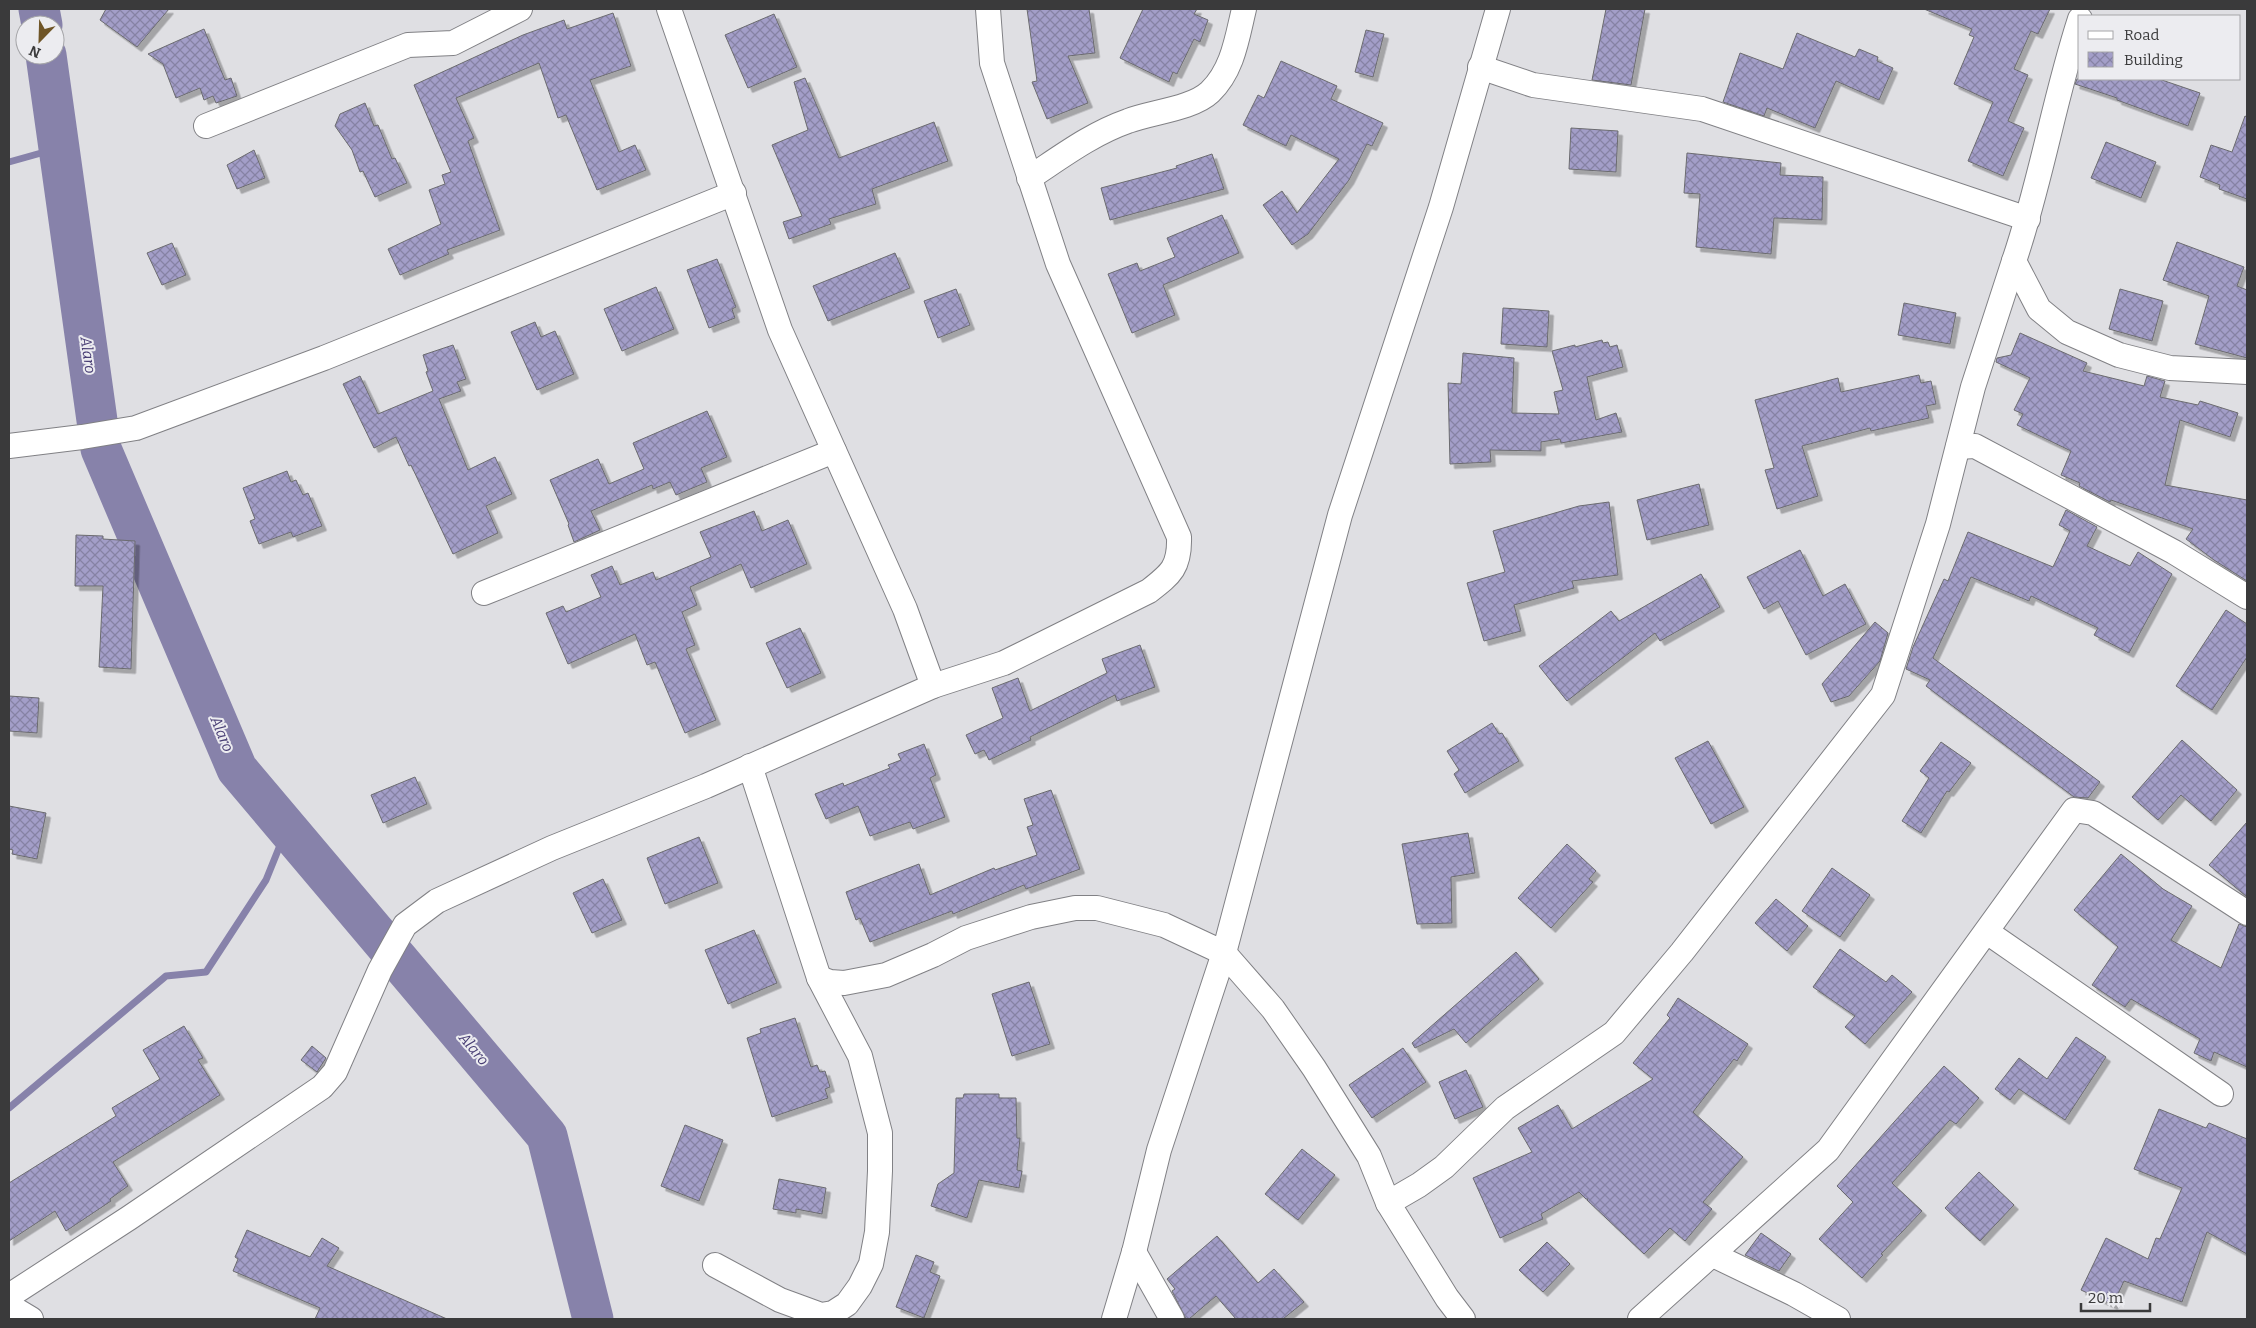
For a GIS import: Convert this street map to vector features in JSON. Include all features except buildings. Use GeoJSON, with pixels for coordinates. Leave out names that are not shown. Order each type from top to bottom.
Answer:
{"type":"FeatureCollection","features":[{"type":"Feature","properties":{"kind":"street"},"geometry":{"type":"LineString","coordinates":[[206,126],[408,45],[454,44],[520,9]]}},
{"type":"Feature","properties":{"kind":"street"},"geometry":{"type":"LineString","coordinates":[[668,9],[734,193],[780,330],[905,609],[933,686]]}},
{"type":"Feature","properties":{"kind":"street"},"geometry":{"type":"LineString","coordinates":[[9,1296],[129,1218],[322,1086],[335,1072],[380,970],[404,925],[437,901],[552,848],[750,766],[933,686],[1004,663],[1149,591],[1170,576],[1180,552],[1179,537],[1058,264],[992,64],[988,9]]}},
{"type":"Feature","properties":{"kind":"street"},"geometry":{"type":"LineString","coordinates":[[1029,178],[1093,136],[1128,121],[1189,104],[1208,94],[1230,64],[1244,9]]}},
{"type":"Feature","properties":{"kind":"street"},"geometry":{"type":"LineString","coordinates":[[1114,1319],[1134,1252],[1159,1150],[1224,952],[1340,515],[1441,207],[1498,9]]}},
{"type":"Feature","properties":{"kind":"street"},"geometry":{"type":"LineString","coordinates":[[1388,1203],[1419,1185],[1465,1150],[1505,1108],[1614,1033],[1682,952],[1883,695],[1938,524],[1973,387],[2028,219],[2066,64],[2078,25]]}},
{"type":"Feature","properties":{"kind":"street"},"geometry":{"type":"LineString","coordinates":[[1480,67],[1533,85],[1702,109],[2028,219]]}},
{"type":"Feature","properties":{"kind":"street"},"geometry":{"type":"LineString","coordinates":[[9,446],[136,428],[324,358],[734,193]]}},
{"type":"Feature","properties":{"kind":"street"},"geometry":{"type":"LineString","coordinates":[[2014,261],[2039,309],[2067,332],[2119,355],[2170,368],[2247,372]]}},
{"type":"Feature","properties":{"kind":"street"},"geometry":{"type":"LineString","coordinates":[[1958,447],[1976,446],[2174,552],[2247,597]]}},
{"type":"Feature","properties":{"kind":"street"},"geometry":{"type":"LineString","coordinates":[[484,593],[834,450]]}},
{"type":"Feature","properties":{"kind":"street"},"geometry":{"type":"LineString","coordinates":[[714,1265],[780,1300],[821,1315],[833,1314],[847,1304],[860,1286],[871,1264],[877,1232],[880,1133],[860,1056],[819,978],[750,766]]}},
{"type":"Feature","properties":{"kind":"street"},"geometry":{"type":"LineString","coordinates":[[1640,1319],[1828,1150],[2074,810],[2093,813],[2247,913]]}},
{"type":"Feature","properties":{"kind":"street"},"geometry":{"type":"LineString","coordinates":[[819,978],[830,982],[844,983],[886,975],[933,955],[966,938],[1031,917],[1075,908],[1097,908],[1164,925],[1224,952],[1273,1009],[1314,1068],[1369,1156],[1388,1203],[1447,1298],[1463,1319]]}},
{"type":"Feature","properties":{"kind":"street"},"geometry":{"type":"LineString","coordinates":[[1987,932],[2221,1094]]}},
{"type":"Feature","properties":{"kind":"street"},"geometry":{"type":"LineString","coordinates":[[1134,1252],[1172,1319]]}},
{"type":"Feature","properties":{"kind":"street"},"geometry":{"type":"LineString","coordinates":[[1713,1255],[1794,1294],[1838,1319]]}},
{"type":"Feature","properties":{"kind":"street"},"geometry":{"type":"LineString","coordinates":[[9,1302],[16,1310],[31,1319]]}},
{"type":"Feature","properties":{"kind":"waterway","name":"Alaro"},"geometry":{"type":"LineString","coordinates":[[39,9],[40,15]]}},
{"type":"Feature","properties":{"kind":"waterway","name":"Alaro"},"geometry":{"type":"LineString","coordinates":[[47,65],[101,449],[237,769],[547,1136],[593,1319]]}},
{"type":"Feature","properties":{"kind":"waterway"},"geometry":{"type":"LineString","coordinates":[[9,162],[59,148]]}},
{"type":"Feature","properties":{"kind":"waterway"},"geometry":{"type":"LineString","coordinates":[[9,1108],[166,976],[206,972],[266,880],[287,828]]}}]}
